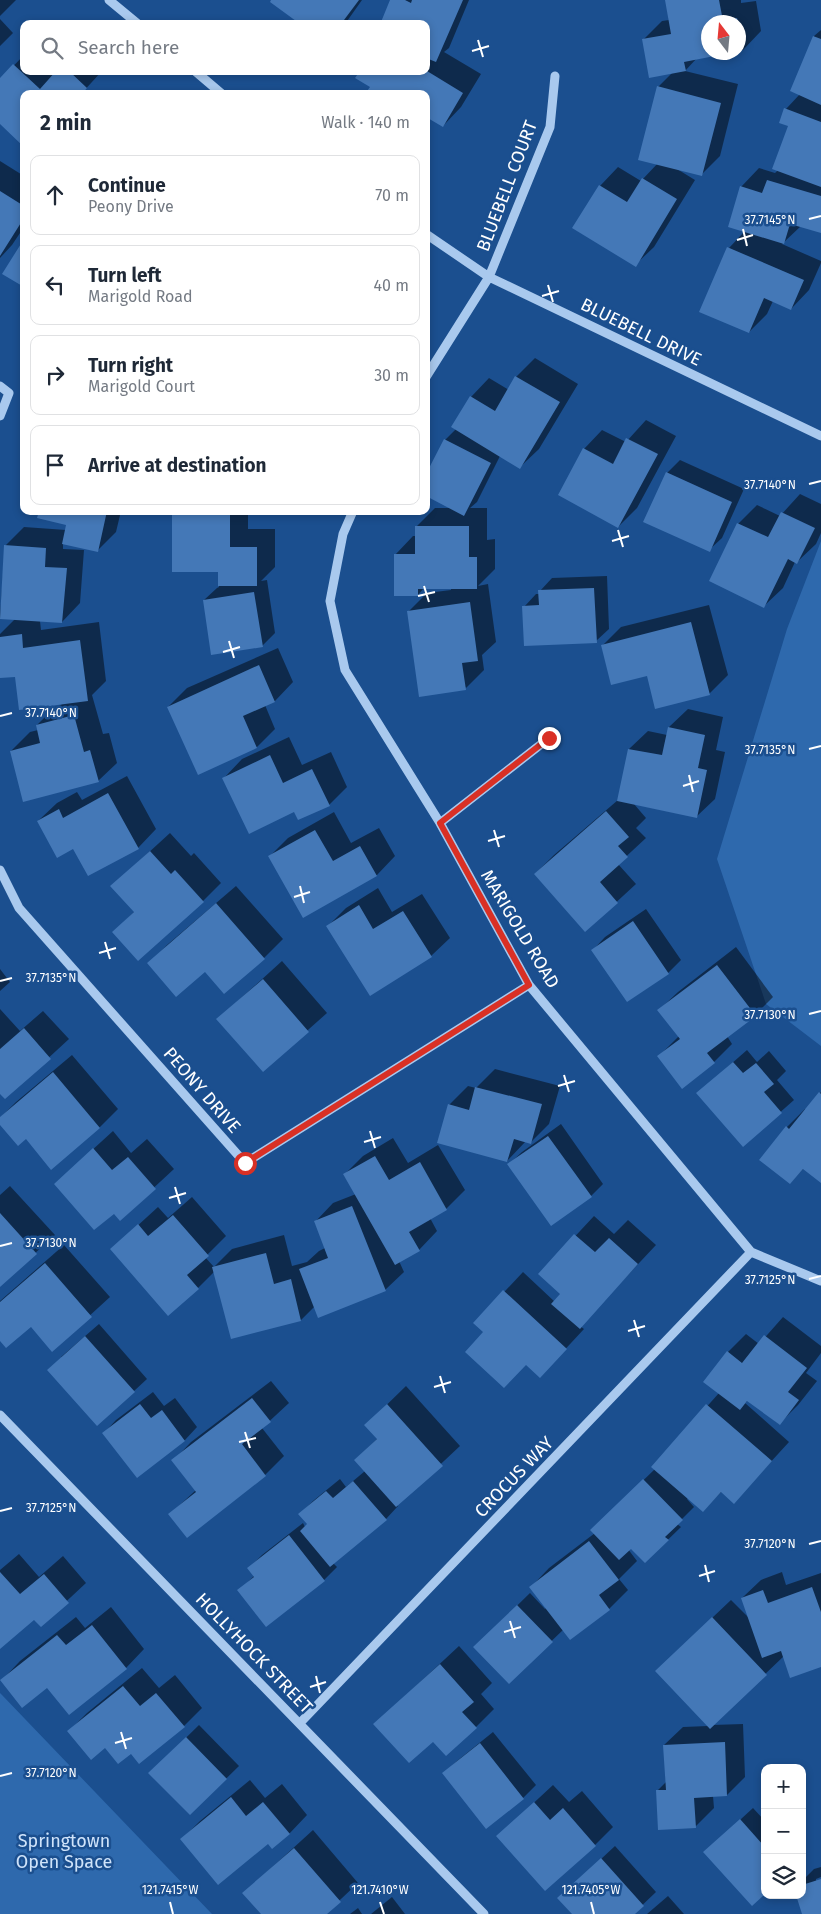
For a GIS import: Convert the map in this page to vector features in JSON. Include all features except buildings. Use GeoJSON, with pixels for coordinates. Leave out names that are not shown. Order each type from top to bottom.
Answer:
{"type":"FeatureCollection","features":[{"type":"Feature","properties":{"kind":"street"},"geometry":{"type":"LineString","coordinates":[[109,0],[133,20]]}},
{"type":"Feature","properties":{"kind":"street"},"geometry":{"type":"LineString","coordinates":[[199,75],[217,90]]}},
{"type":"Feature","properties":{"kind":"street","name":"BLUEBELL COURT"},"geometry":{"type":"LineString","coordinates":[[489,277],[550,127],[555,76]]}},
{"type":"Feature","properties":{"kind":"street","name":"BLUEBELL DRIVE"},"geometry":{"type":"LineString","coordinates":[[430,237],[489,277],[821,436]]}},
{"type":"Feature","properties":{"kind":"street"},"geometry":{"type":"LineString","coordinates":[[430,371],[489,277]]}},
{"type":"Feature","properties":{"kind":"street"},"geometry":{"type":"LineString","coordinates":[[0,386],[9,393],[0,416]]}},
{"type":"Feature","properties":{"kind":"street","name":"MARIGOLD ROAD"},"geometry":{"type":"LineString","coordinates":[[351,515],[343,534],[330,601],[345,670],[440,823],[529,985],[751,1252],[821,1281]]}},
{"type":"Feature","properties":{"kind":"street"},"geometry":{"type":"LineString","coordinates":[[440,823],[549,738]]}},
{"type":"Feature","properties":{"kind":"street","name":"PEONY DRIVE"},"geometry":{"type":"LineString","coordinates":[[0,870],[20,908],[245,1163],[529,985]]}},
{"type":"Feature","properties":{"kind":"street","name":"CROCUS WAY"},"geometry":{"type":"LineString","coordinates":[[300,1723],[751,1252]]}},
{"type":"Feature","properties":{"kind":"street","name":"HOLLYHOCK STREET"},"geometry":{"type":"LineString","coordinates":[[0,1415],[484,1914]]}},
{"type":"Feature","properties":{"kind":"green space"},"geometry":{"type":"Polygon","coordinates":[[[821,541],[821,1046],[766,1004],[717,859],[787,629],[821,541]]]}},
{"type":"Feature","properties":{"kind":"green space","name":"Springtown Open Space"},"geometry":{"type":"Polygon","coordinates":[[[0,1693],[2,1695],[212,1914],[0,1914],[0,1693]]]}},
{"type":"Feature","properties":{"kind":"route"},"geometry":{"type":"LineString","coordinates":[[245,1163],[529,985],[440,823],[549,738]]}}]}
